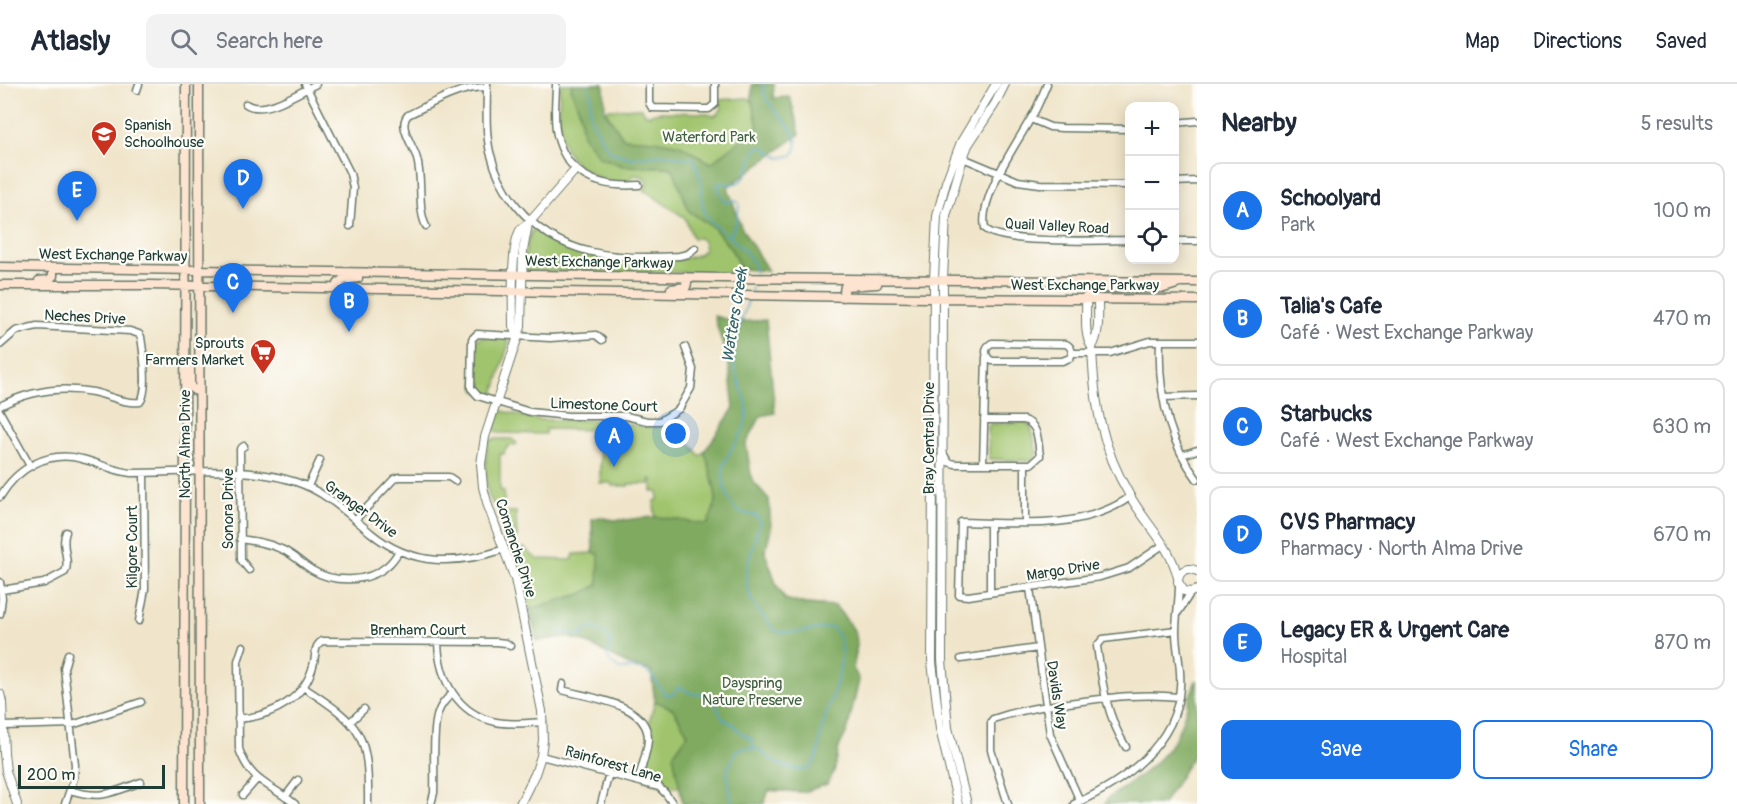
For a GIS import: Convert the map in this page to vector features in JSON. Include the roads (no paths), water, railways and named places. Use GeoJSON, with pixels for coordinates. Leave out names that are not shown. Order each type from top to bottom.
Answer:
{"type":"FeatureCollection","features":[{"type":"Feature","properties":{"kind":"main road","name":"North Alma Drive"},"geometry":{"type":"LineString","coordinates":[[184,804],[186,84]]}},
{"type":"Feature","properties":{"kind":"main road","name":"North Alma Drive"},"geometry":{"type":"LineString","coordinates":[[199,84],[201,195],[199,269],[200,804]]}},
{"type":"Feature","properties":{"kind":"main road"},"geometry":{"type":"LineString","coordinates":[[186,150],[199,150]]}},
{"type":"Feature","properties":{"kind":"main road","name":"West Exchange Parkway"},"geometry":{"type":"LineString","coordinates":[[0,267],[723,278],[1197,282]]}},
{"type":"Feature","properties":{"kind":"main road"},"geometry":{"type":"LineString","coordinates":[[0,284],[44,281],[52,276],[53,268]]}},
{"type":"Feature","properties":{"kind":"main road"},"geometry":{"type":"LineString","coordinates":[[338,288],[339,282],[344,279],[401,278],[427,274]]}},
{"type":"Feature","properties":{"kind":"main road"},"geometry":{"type":"LineString","coordinates":[[611,293],[625,288],[683,288],[687,285],[684,277]]}},
{"type":"Feature","properties":{"kind":"main road"},"geometry":{"type":"LineString","coordinates":[[843,297],[845,286],[885,285],[906,279]]}},
{"type":"Feature","properties":{"kind":"main road"},"geometry":{"type":"LineString","coordinates":[[1086,299],[1089,290],[1093,288],[1164,288],[1182,282]]}},
{"type":"Feature","properties":{"kind":"main road","name":"West Exchange Parkway"},"geometry":{"type":"LineString","coordinates":[[0,284],[843,297],[1086,299],[1197,297]]}},
{"type":"Feature","properties":{"kind":"main road"},"geometry":{"type":"LineString","coordinates":[[184,347],[190,358],[190,386],[199,391]]}},
{"type":"Feature","properties":{"kind":"street"},"geometry":{"type":"LineString","coordinates":[[246,104],[252,108],[266,108],[306,86],[316,84]]}},
{"type":"Feature","properties":{"kind":"street"},"geometry":{"type":"LineString","coordinates":[[556,84],[557,136],[567,158],[576,169],[603,184],[639,185]]}},
{"type":"Feature","properties":{"kind":"street"},"geometry":{"type":"LineString","coordinates":[[649,84],[649,103],[654,109],[707,109],[713,107],[715,84]]}},
{"type":"Feature","properties":{"kind":"street","name":"Bray Central Drive"},"geometry":{"type":"LineString","coordinates":[[958,804],[940,729],[932,662],[939,298],[936,216],[961,142],[996,84]]}},
{"type":"Feature","properties":{"kind":"street","name":"Bray Central Drive"},"geometry":{"type":"LineString","coordinates":[[939,279],[946,216],[963,158],[968,145],[995,104],[1005,84]]}},
{"type":"Feature","properties":{"kind":"street"},"geometry":{"type":"LineString","coordinates":[[999,174],[1047,84]]}},
{"type":"Feature","properties":{"kind":"street"},"geometry":{"type":"LineString","coordinates":[[426,226],[422,218],[418,163],[403,125],[404,119],[455,93],[487,85],[487,132],[492,158],[504,188],[529,222],[561,242],[598,254],[672,256],[687,254],[695,248]]}},
{"type":"Feature","properties":{"kind":"street"},"geometry":{"type":"LineString","coordinates":[[306,86],[350,173],[352,188],[350,226]]}},
{"type":"Feature","properties":{"kind":"street"},"geometry":{"type":"LineString","coordinates":[[1030,119],[1050,127],[1125,129]]}},
{"type":"Feature","properties":{"kind":"street"},"geometry":{"type":"LineString","coordinates":[[1179,123],[1197,121]]}},
{"type":"Feature","properties":{"kind":"street"},"geometry":{"type":"LineString","coordinates":[[963,158],[1018,181],[1040,184],[1125,185]]}},
{"type":"Feature","properties":{"kind":"street","name":"Comanche Drive"},"geometry":{"type":"LineString","coordinates":[[520,804],[531,784],[541,756],[543,722],[527,629],[515,579],[488,506],[482,477],[483,444],[517,336],[513,326],[518,275],[514,252],[517,237],[522,228],[576,169]]}},
{"type":"Feature","properties":{"kind":"street","name":"Quail Valley Road"},"geometry":{"type":"LineString","coordinates":[[999,174],[986,213],[985,228],[992,234],[1026,239],[1125,240]]}},
{"type":"Feature","properties":{"kind":"street"},"geometry":{"type":"LineString","coordinates":[[1179,182],[1197,181]]}},
{"type":"Feature","properties":{"kind":"street"},"geometry":{"type":"LineString","coordinates":[[1179,241],[1197,241]]}},
{"type":"Feature","properties":{"kind":"street","name":"Bray Central Drive"},"geometry":{"type":"LineString","coordinates":[[939,298],[943,451],[942,670],[948,728],[967,804]]}},
{"type":"Feature","properties":{"kind":"street"},"geometry":{"type":"LineString","coordinates":[[1086,299],[1087,335],[1092,350],[1094,389],[1102,433],[1114,467],[1130,497],[1171,556],[1178,582],[1184,591],[1194,592]]}},
{"type":"Feature","properties":{"kind":"street"},"geometry":{"type":"LineString","coordinates":[[1092,350],[1097,332],[1098,299]]}},
{"type":"Feature","properties":{"kind":"street","name":"Neches Drive"},"geometry":{"type":"LineString","coordinates":[[0,345],[16,331],[37,326],[96,328],[139,334],[144,363],[144,394],[140,402],[125,401],[93,392],[66,390],[39,392],[0,406]]}},
{"type":"Feature","properties":{"kind":"street","name":"Limestone Court"},"geometry":{"type":"LineString","coordinates":[[517,336],[480,334],[475,335],[472,339],[471,388],[478,396],[516,409],[542,414],[626,416],[647,422],[670,417],[679,409],[691,388],[693,369],[685,347]]}},
{"type":"Feature","properties":{"kind":"street"},"geometry":{"type":"LineString","coordinates":[[517,336],[557,339],[575,335],[596,335],[602,340]]}},
{"type":"Feature","properties":{"kind":"street"},"geometry":{"type":"LineString","coordinates":[[1160,341],[1159,367],[1168,421],[1182,455],[1197,479]]}},
{"type":"Feature","properties":{"kind":"street"},"geometry":{"type":"LineString","coordinates":[[988,360],[1059,361],[1068,359],[1072,353],[1092,350],[1110,352],[1144,342],[1197,341]]}},
{"type":"Feature","properties":{"kind":"street"},"geometry":{"type":"LineString","coordinates":[[983,464],[987,346],[995,343],[1066,344],[1072,353]]}},
{"type":"Feature","properties":{"kind":"street"},"geometry":{"type":"LineString","coordinates":[[1163,397],[1197,396]]}},
{"type":"Feature","properties":{"kind":"street"},"geometry":{"type":"LineString","coordinates":[[0,412],[30,466]]}},
{"type":"Feature","properties":{"kind":"street"},"geometry":{"type":"LineString","coordinates":[[943,451],[945,459],[955,464],[1025,464],[1035,462],[1040,456],[1035,427],[1030,422],[984,420]]}},
{"type":"Feature","properties":{"kind":"street","name":"Sonora Drive"},"geometry":{"type":"LineString","coordinates":[[244,446],[240,449],[240,539],[241,560],[249,570]]}},
{"type":"Feature","properties":{"kind":"street"},"geometry":{"type":"LineString","coordinates":[[1182,455],[1197,450]]}},
{"type":"Feature","properties":{"kind":"street","name":"Granger Drive"},"geometry":{"type":"LineString","coordinates":[[0,497],[15,477],[45,459],[65,457],[82,459],[113,470],[144,473],[240,472],[283,478],[309,486],[339,505],[370,532],[399,551],[433,561],[454,561],[505,549]]}},
{"type":"Feature","properties":{"kind":"street","name":"Granger Drive"},"geometry":{"type":"LineString","coordinates":[[309,486],[320,460]]}},
{"type":"Feature","properties":{"kind":"street"},"geometry":{"type":"LineString","coordinates":[[942,478],[947,469],[955,464]]}},
{"type":"Feature","properties":{"kind":"street"},"geometry":{"type":"LineString","coordinates":[[1025,464],[1025,523]]}},
{"type":"Feature","properties":{"kind":"street","name":"Kilgore Court"},"geometry":{"type":"LineString","coordinates":[[140,621],[145,589],[144,473]]}},
{"type":"Feature","properties":{"kind":"street"},"geometry":{"type":"LineString","coordinates":[[356,519],[394,479],[399,477],[449,477],[455,481]]}},
{"type":"Feature","properties":{"kind":"street"},"geometry":{"type":"LineString","coordinates":[[990,593],[990,523],[1053,523],[1080,518],[1107,510],[1130,497]]}},
{"type":"Feature","properties":{"kind":"street","name":"Margo Drive"},"geometry":{"type":"LineString","coordinates":[[990,523],[961,522],[958,595],[1030,588],[1100,577],[1129,568],[1163,545]]}},
{"type":"Feature","properties":{"kind":"street"},"geometry":{"type":"LineString","coordinates":[[2,590],[44,583],[65,572],[67,565],[63,546],[66,532]]}},
{"type":"Feature","properties":{"kind":"street"},"geometry":{"type":"LineString","coordinates":[[240,539],[279,548],[319,574],[344,579],[376,573],[388,566],[399,551]]}},
{"type":"Feature","properties":{"kind":"street"},"geometry":{"type":"LineString","coordinates":[[1171,556],[1193,569]]}},
{"type":"Feature","properties":{"kind":"street"},"geometry":{"type":"LineString","coordinates":[[1077,803],[1104,790],[1136,767],[1169,730],[1179,697],[1180,678],[1176,630],[1178,582],[1181,572],[1193,569]]}},
{"type":"Feature","properties":{"kind":"street"},"geometry":{"type":"LineString","coordinates":[[0,582],[2,590],[0,614]]}},
{"type":"Feature","properties":{"kind":"street","name":"Davids Way"},"geometry":{"type":"LineString","coordinates":[[1030,588],[1050,734],[1077,803]]}},
{"type":"Feature","properties":{"kind":"street"},"geometry":{"type":"LineString","coordinates":[[1177,614],[1186,598],[1194,592]]}},
{"type":"Feature","properties":{"kind":"street"},"geometry":{"type":"LineString","coordinates":[[1126,747],[1117,733],[1104,697],[1097,646],[1103,639],[1176,630]]}},
{"type":"Feature","properties":{"kind":"street","name":"Brenham Court"},"geometry":{"type":"LineString","coordinates":[[303,687],[314,663],[319,642],[497,642],[510,646]]}},
{"type":"Feature","properties":{"kind":"street"},"geometry":{"type":"LineString","coordinates":[[438,642],[441,673],[452,694],[462,705],[489,720],[504,723],[543,722]]}},
{"type":"Feature","properties":{"kind":"street"},"geometry":{"type":"LineString","coordinates":[[243,646],[238,661],[239,748],[243,762],[257,779],[295,804]]}},
{"type":"Feature","properties":{"kind":"street"},"geometry":{"type":"LineString","coordinates":[[961,659],[1038,648]]}},
{"type":"Feature","properties":{"kind":"street"},"geometry":{"type":"LineString","coordinates":[[65,804],[75,770],[64,668],[68,654]]}},
{"type":"Feature","properties":{"kind":"street"},"geometry":{"type":"LineString","coordinates":[[563,684],[562,690],[627,708],[639,716],[647,731],[648,742],[638,781]]}},
{"type":"Feature","properties":{"kind":"street"},"geometry":{"type":"LineString","coordinates":[[238,719],[254,718],[270,713],[294,698],[303,687],[340,712],[351,722],[362,740],[368,770],[368,804]]}},
{"type":"Feature","properties":{"kind":"street"},"geometry":{"type":"LineString","coordinates":[[0,694],[6,771],[17,804]]}},
{"type":"Feature","properties":{"kind":"street"},"geometry":{"type":"LineString","coordinates":[[431,804],[434,793],[438,713],[444,701],[452,694]]}},
{"type":"Feature","properties":{"kind":"street"},"geometry":{"type":"LineString","coordinates":[[1008,804],[991,750],[993,719],[1021,709],[1104,697],[1136,694],[1179,697]]}},
{"type":"Feature","properties":{"kind":"street"},"geometry":{"type":"LineString","coordinates":[[3,726],[71,724],[141,702]]}},
{"type":"Feature","properties":{"kind":"street"},"geometry":{"type":"LineString","coordinates":[[351,722],[364,709]]}},
{"type":"Feature","properties":{"kind":"street","name":"Rainforest Lane"},"geometry":{"type":"LineString","coordinates":[[541,756],[659,787],[673,804]]}},
{"type":"Feature","properties":{"kind":"street"},"geometry":{"type":"LineString","coordinates":[[601,804],[609,773]]}},
{"type":"Feature","properties":{"kind":"street"},"geometry":{"type":"LineString","coordinates":[[243,795],[257,779]]}},
{"type":"Feature","properties":{"kind":"street"},"geometry":{"type":"LineString","coordinates":[[285,797],[298,780]]}},
{"type":"Feature","properties":{"kind":"street"},"geometry":{"type":"LineString","coordinates":[[70,789],[86,795],[101,796],[141,782]]}},
{"type":"Feature","properties":{"kind":"waterway","name":"Watters Creek"},"geometry":{"type":"LineString","coordinates":[[587,84],[591,96],[590,116],[611,152],[631,158],[665,154],[693,158],[700,174],[706,215],[746,253],[755,268],[755,276]]}},
{"type":"Feature","properties":{"kind":"waterway"},"geometry":{"type":"LineString","coordinates":[[729,237],[736,221],[739,203],[734,200],[725,203],[717,186],[719,183],[736,183],[742,180],[758,147],[763,147],[780,158],[793,155],[796,147],[793,132],[770,105],[763,84]]}},
{"type":"Feature","properties":{"kind":"waterway","name":"Watters Creek"},"geometry":{"type":"LineString","coordinates":[[751,291],[754,281]]}},
{"type":"Feature","properties":{"kind":"waterway","name":"Watters Creek"},"geometry":{"type":"LineString","coordinates":[[732,804],[727,771],[736,750],[745,748],[760,750],[777,763],[795,769],[806,770],[811,766],[818,751],[822,728],[841,662],[838,636],[832,627],[797,632],[775,631],[757,609],[748,591],[746,581],[748,562],[760,522],[757,516],[735,509],[727,494],[723,469],[745,426],[747,414],[746,402],[735,371],[734,356],[738,331],[749,298]]}},
{"type":"Feature","properties":{"kind":"waterway"},"geometry":{"type":"LineString","coordinates":[[560,631],[581,636],[587,628],[597,629],[611,640],[607,656],[610,662],[619,669],[639,669],[648,672],[667,695],[673,694],[679,687],[693,694],[706,694],[712,697],[722,718],[752,739],[753,748]]}},
{"type":"Feature","properties":{"kind":"place","name":"Spanish Schoolhouse"},"geometry":{"type":"Point","coordinates":[104,157]}},
{"type":"Feature","properties":{"kind":"place","name":"CVS Pharmacy"},"geometry":{"type":"Point","coordinates":[243,209]}},
{"type":"Feature","properties":{"kind":"place","name":"Legacy ER & Urgent Care"},"geometry":{"type":"Point","coordinates":[77,221]}},
{"type":"Feature","properties":{"kind":"place","name":"Starbucks"},"geometry":{"type":"Point","coordinates":[233,313]}},
{"type":"Feature","properties":{"kind":"place","name":"Talia's Cafe"},"geometry":{"type":"Point","coordinates":[349,332]}},
{"type":"Feature","properties":{"kind":"place","name":"Sprouts Farmers Market"},"geometry":{"type":"Point","coordinates":[263,375]}},
{"type":"Feature","properties":{"kind":"place","name":"Schoolyard"},"geometry":{"type":"Point","coordinates":[614,467]}},
{"type":"Feature","properties":{"kind":"park label","name":"Waterford Park"},"geometry":{"type":"Point","coordinates":[709,137]}},
{"type":"Feature","properties":{"kind":"park label","name":"Dayspring Nature Preserve"},"geometry":{"type":"Point","coordinates":[752,692]}}]}
